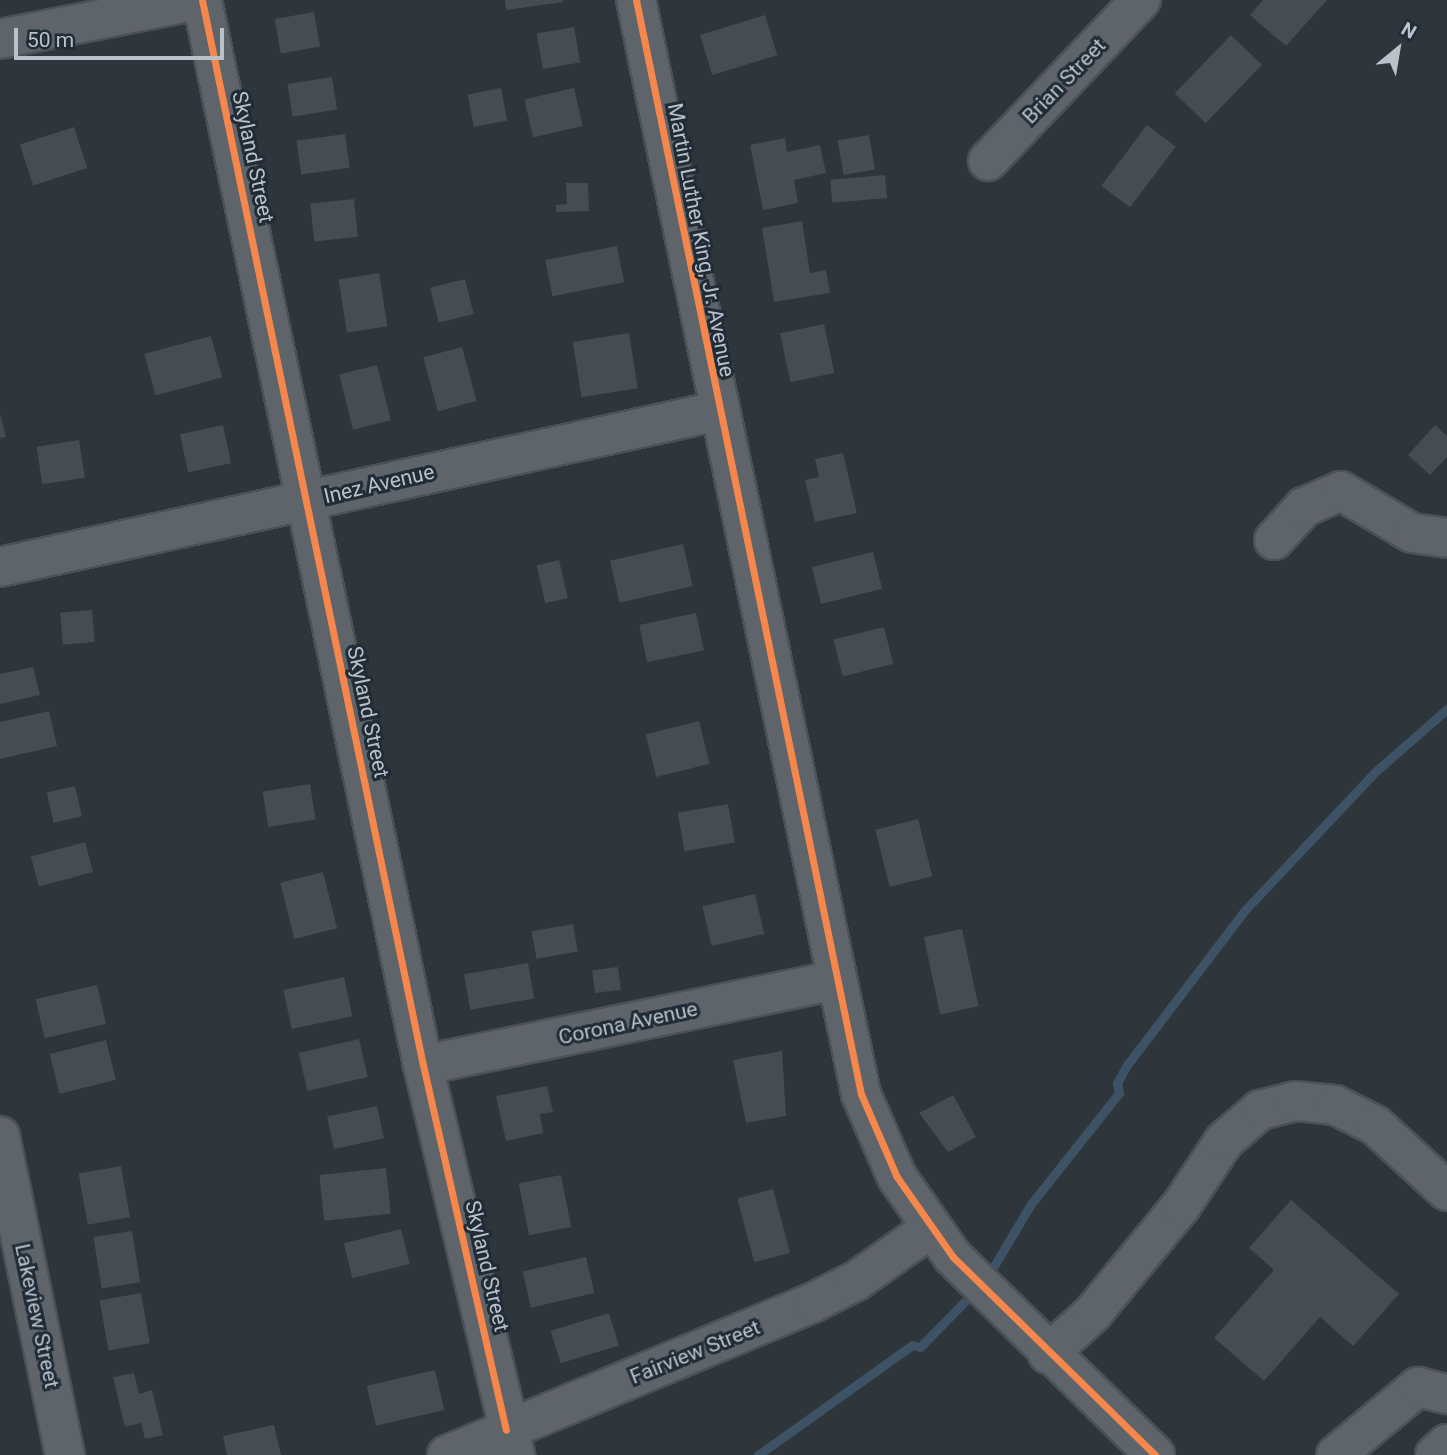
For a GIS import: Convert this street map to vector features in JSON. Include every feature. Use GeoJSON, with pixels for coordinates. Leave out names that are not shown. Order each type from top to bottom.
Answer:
{"type":"FeatureCollection","features":[{"type":"Feature","properties":{"kind":"street"},"geometry":{"type":"LineString","coordinates":[[0,39],[200,0]]}},
{"type":"Feature","properties":{"kind":"street","name":"Skyland Street"},"geometry":{"type":"LineString","coordinates":[[200,0],[423,1065],[510,1442]]}},
{"type":"Feature","properties":{"kind":"street","name":"Martin Luther King, Jr. Avenue"},"geometry":{"type":"LineString","coordinates":[[636,0],[833,981],[876,1135],[931,1228],[1048,1354],[1155,1455]]}},
{"type":"Feature","properties":{"kind":"street","name":"Brian Street"},"geometry":{"type":"LineString","coordinates":[[988,161],[1141,0]]}},
{"type":"Feature","properties":{"kind":"street","name":"Inez Avenue"},"geometry":{"type":"LineString","coordinates":[[0,568],[718,411]]}},
{"type":"Feature","properties":{"kind":"street"},"geometry":{"type":"LineString","coordinates":[[1273,540],[1304,507],[1341,491],[1412,533],[1447,538]]}},
{"type":"Feature","properties":{"kind":"street","name":"Corona Avenue"},"geometry":{"type":"LineString","coordinates":[[423,1065],[833,981]]}},
{"type":"Feature","properties":{"kind":"street"},"geometry":{"type":"LineString","coordinates":[[1048,1354],[1093,1313],[1181,1206],[1224,1141],[1260,1110],[1295,1101],[1335,1105],[1375,1125],[1447,1191]]}},
{"type":"Feature","properties":{"kind":"street","name":"Lakeview Street"},"geometry":{"type":"LineString","coordinates":[[0,1136],[65,1455]]}},
{"type":"Feature","properties":{"kind":"street","name":"Fairview Street"},"geometry":{"type":"LineString","coordinates":[[447,1455],[510,1442],[813,1303],[856,1281],[931,1228]]}},
{"type":"Feature","properties":{"kind":"street"},"geometry":{"type":"LineString","coordinates":[[1336,1455],[1418,1387],[1447,1394]]}},
{"type":"Feature","properties":{"kind":"street"},"geometry":{"type":"LineString","coordinates":[[1435,1455],[1447,1444]]}},
{"type":"Feature","properties":{"kind":"building"},"geometry":{"type":"Polygon","coordinates":[[[505,0],[563,0],[563,2],[506,10],[505,0]]]}},
{"type":"Feature","properties":{"kind":"building"},"geometry":{"type":"Polygon","coordinates":[[[1263,0],[1327,0],[1286,46],[1250,15],[1263,0]]]}},
{"type":"Feature","properties":{"kind":"building"},"geometry":{"type":"Polygon","coordinates":[[[314,12],[320,46],[281,53],[275,19],[314,12]]]}},
{"type":"Feature","properties":{"kind":"building"},"geometry":{"type":"Polygon","coordinates":[[[765,15],[777,55],[712,75],[700,35],[765,15]]]}},
{"type":"Feature","properties":{"kind":"building"},"geometry":{"type":"Polygon","coordinates":[[[574,27],[580,62],[543,69],[537,34],[574,27]]]}},
{"type":"Feature","properties":{"kind":"building"},"geometry":{"type":"Polygon","coordinates":[[[1231,35],[1262,65],[1206,123],[1175,93],[1231,35]]]}},
{"type":"Feature","properties":{"kind":"building"},"geometry":{"type":"Polygon","coordinates":[[[332,77],[337,110],[293,117],[288,84],[332,77]]]}},
{"type":"Feature","properties":{"kind":"building"},"geometry":{"type":"Polygon","coordinates":[[[501,88],[507,120],[474,127],[468,94],[501,88]]]}},
{"type":"Feature","properties":{"kind":"building"},"geometry":{"type":"Polygon","coordinates":[[[574,88],[583,126],[533,137],[524,99],[574,88]]]}},
{"type":"Feature","properties":{"kind":"building"},"geometry":{"type":"Polygon","coordinates":[[[1147,125],[1176,147],[1130,207],[1101,186],[1147,125]]]}},
{"type":"Feature","properties":{"kind":"building"},"geometry":{"type":"Polygon","coordinates":[[[74,127],[87,168],[33,186],[20,145],[74,127]]]}},
{"type":"Feature","properties":{"kind":"building"},"geometry":{"type":"Polygon","coordinates":[[[345,134],[350,168],[301,174],[296,141],[345,134]]]}},
{"type":"Feature","properties":{"kind":"building"},"geometry":{"type":"Polygon","coordinates":[[[869,135],[875,169],[844,175],[837,141],[869,135]]]}},
{"type":"Feature","properties":{"kind":"building"},"geometry":{"type":"Polygon","coordinates":[[[785,138],[787,152],[820,145],[826,173],[794,180],[798,203],[763,210],[750,145],[785,138]]]}},
{"type":"Feature","properties":{"kind":"building"},"geometry":{"type":"Polygon","coordinates":[[[885,175],[887,198],[832,203],[830,180],[885,175]]]}},
{"type":"Feature","properties":{"kind":"building"},"geometry":{"type":"Polygon","coordinates":[[[566,183],[588,183],[589,211],[556,212],[556,205],[567,204],[566,183]]]}},
{"type":"Feature","properties":{"kind":"building"},"geometry":{"type":"Polygon","coordinates":[[[354,199],[358,237],[314,241],[310,204],[354,199]]]}},
{"type":"Feature","properties":{"kind":"building"},"geometry":{"type":"Polygon","coordinates":[[[802,221],[810,273],[826,270],[830,293],[774,302],[762,228],[802,221]]]}},
{"type":"Feature","properties":{"kind":"building"},"geometry":{"type":"Polygon","coordinates":[[[617,246],[624,282],[552,296],[545,260],[617,246]]]}},
{"type":"Feature","properties":{"kind":"building"},"geometry":{"type":"Polygon","coordinates":[[[379,273],[387,326],[347,333],[339,279],[379,273]]]}},
{"type":"Feature","properties":{"kind":"building"},"geometry":{"type":"Polygon","coordinates":[[[465,279],[474,314],[439,323],[430,288],[465,279]]]}},
{"type":"Feature","properties":{"kind":"building"},"geometry":{"type":"Polygon","coordinates":[[[824,324],[834,373],[790,382],[780,333],[824,324]]]}},
{"type":"Feature","properties":{"kind":"building"},"geometry":{"type":"Polygon","coordinates":[[[629,333],[638,388],[581,397],[573,342],[629,333]]]}},
{"type":"Feature","properties":{"kind":"building"},"geometry":{"type":"Polygon","coordinates":[[[211,336],[222,378],[155,395],[144,354],[211,336]]]}},
{"type":"Feature","properties":{"kind":"building"},"geometry":{"type":"Polygon","coordinates":[[[462,347],[476,401],[438,411],[423,357],[462,347]]]}},
{"type":"Feature","properties":{"kind":"building"},"geometry":{"type":"Polygon","coordinates":[[[377,365],[391,420],[353,430],[339,374],[377,365]]]}},
{"type":"Feature","properties":{"kind":"building"},"geometry":{"type":"Polygon","coordinates":[[[0,414],[6,437],[0,438],[0,414]]]}},
{"type":"Feature","properties":{"kind":"building"},"geometry":{"type":"Polygon","coordinates":[[[223,425],[231,463],[188,472],[180,434],[223,425]]]}},
{"type":"Feature","properties":{"kind":"building"},"geometry":{"type":"Polygon","coordinates":[[[1435,425],[1447,436],[1447,457],[1430,475],[1408,455],[1435,425]]]}},
{"type":"Feature","properties":{"kind":"building"},"geometry":{"type":"Polygon","coordinates":[[[79,440],[85,478],[42,484],[37,447],[79,440]]]}},
{"type":"Feature","properties":{"kind":"building"},"geometry":{"type":"Polygon","coordinates":[[[843,453],[857,513],[815,522],[805,480],[819,477],[815,459],[843,453]]]}},
{"type":"Feature","properties":{"kind":"building"},"geometry":{"type":"Polygon","coordinates":[[[683,544],[693,586],[620,603],[610,561],[683,544]]]}},
{"type":"Feature","properties":{"kind":"building"},"geometry":{"type":"Polygon","coordinates":[[[873,552],[882,589],[821,604],[812,567],[873,552]]]}},
{"type":"Feature","properties":{"kind":"building"},"geometry":{"type":"Polygon","coordinates":[[[559,560],[568,598],[545,603],[537,565],[559,560]]]}},
{"type":"Feature","properties":{"kind":"building"},"geometry":{"type":"Polygon","coordinates":[[[92,610],[95,642],[63,645],[60,613],[92,610]]]}},
{"type":"Feature","properties":{"kind":"building"},"geometry":{"type":"Polygon","coordinates":[[[696,613],[704,650],[647,662],[639,625],[696,613]]]}},
{"type":"Feature","properties":{"kind":"building"},"geometry":{"type":"Polygon","coordinates":[[[884,627],[893,664],[843,676],[834,640],[884,627]]]}},
{"type":"Feature","properties":{"kind":"building"},"geometry":{"type":"Polygon","coordinates":[[[33,667],[40,695],[0,704],[0,674],[33,667]]]}},
{"type":"Feature","properties":{"kind":"building"},"geometry":{"type":"Polygon","coordinates":[[[49,711],[57,746],[0,759],[0,722],[49,711]]]}},
{"type":"Feature","properties":{"kind":"building"},"geometry":{"type":"Polygon","coordinates":[[[699,721],[710,764],[656,777],[646,734],[699,721]]]}},
{"type":"Feature","properties":{"kind":"building"},"geometry":{"type":"Polygon","coordinates":[[[310,784],[316,820],[268,827],[263,792],[310,784]]]}},
{"type":"Feature","properties":{"kind":"building"},"geometry":{"type":"Polygon","coordinates":[[[75,786],[82,816],[54,823],[47,793],[75,786]]]}},
{"type":"Feature","properties":{"kind":"building"},"geometry":{"type":"Polygon","coordinates":[[[728,804],[735,842],[685,851],[678,813],[728,804]]]}},
{"type":"Feature","properties":{"kind":"building"},"geometry":{"type":"Polygon","coordinates":[[[918,819],[932,876],[890,887],[875,830],[918,819]]]}},
{"type":"Feature","properties":{"kind":"building"},"geometry":{"type":"Polygon","coordinates":[[[85,842],[93,872],[39,886],[31,856],[85,842]]]}},
{"type":"Feature","properties":{"kind":"building"},"geometry":{"type":"Polygon","coordinates":[[[323,872],[337,928],[294,939],[280,883],[323,872]]]}},
{"type":"Feature","properties":{"kind":"building"},"geometry":{"type":"Polygon","coordinates":[[[755,894],[764,934],[712,946],[702,906],[755,894]]]}},
{"type":"Feature","properties":{"kind":"building"},"geometry":{"type":"Polygon","coordinates":[[[573,924],[578,952],[537,959],[532,931],[573,924]]]}},
{"type":"Feature","properties":{"kind":"building"},"geometry":{"type":"Polygon","coordinates":[[[962,929],[978,1006],[940,1014],[924,937],[962,929]]]}},
{"type":"Feature","properties":{"kind":"building"},"geometry":{"type":"Polygon","coordinates":[[[528,963],[534,998],[470,1010],[464,974],[528,963]]]}},
{"type":"Feature","properties":{"kind":"building"},"geometry":{"type":"Polygon","coordinates":[[[618,967],[621,990],[595,993],[592,970],[618,967]]]}},
{"type":"Feature","properties":{"kind":"building"},"geometry":{"type":"Polygon","coordinates":[[[344,977],[352,1016],[292,1029],[283,990],[344,977]]]}},
{"type":"Feature","properties":{"kind":"building"},"geometry":{"type":"Polygon","coordinates":[[[97,985],[106,1024],[45,1038],[36,999],[97,985]]]}},
{"type":"Feature","properties":{"kind":"building"},"geometry":{"type":"Polygon","coordinates":[[[359,1039],[368,1077],[307,1091],[299,1053],[359,1039]]]}},
{"type":"Feature","properties":{"kind":"building"},"geometry":{"type":"Polygon","coordinates":[[[106,1040],[116,1080],[60,1094],[50,1054],[106,1040]]]}},
{"type":"Feature","properties":{"kind":"building"},"geometry":{"type":"Polygon","coordinates":[[[782,1051],[786,1116],[746,1123],[733,1060],[782,1051]]]}},
{"type":"Feature","properties":{"kind":"building"},"geometry":{"type":"Polygon","coordinates":[[[547,1086],[553,1112],[540,1114],[543,1133],[506,1141],[496,1096],[547,1086]]]}},
{"type":"Feature","properties":{"kind":"building"},"geometry":{"type":"Polygon","coordinates":[[[953,1095],[976,1137],[948,1152],[919,1113],[953,1095]]]}},
{"type":"Feature","properties":{"kind":"building"},"geometry":{"type":"Polygon","coordinates":[[[377,1106],[384,1138],[334,1149],[327,1117],[377,1106]]]}},
{"type":"Feature","properties":{"kind":"building"},"geometry":{"type":"Polygon","coordinates":[[[121,1166],[130,1217],[88,1225],[79,1173],[121,1166]]]}},
{"type":"Feature","properties":{"kind":"building"},"geometry":{"type":"Polygon","coordinates":[[[386,1168],[391,1214],[324,1221],[319,1175],[386,1168]]]}},
{"type":"Feature","properties":{"kind":"building"},"geometry":{"type":"Polygon","coordinates":[[[561,1175],[571,1227],[529,1235],[519,1183],[561,1175]]]}},
{"type":"Feature","properties":{"kind":"building"},"geometry":{"type":"Polygon","coordinates":[[[773,1189],[790,1253],[754,1262],[737,1199],[773,1189]]]}},
{"type":"Feature","properties":{"kind":"building"},"geometry":{"type":"Polygon","coordinates":[[[1291,1200],[1399,1294],[1353,1346],[1320,1317],[1264,1381],[1214,1338],[1274,1270],[1249,1248],[1291,1200]]]}},
{"type":"Feature","properties":{"kind":"building"},"geometry":{"type":"Polygon","coordinates":[[[401,1229],[410,1264],[352,1278],[344,1243],[401,1229]]]}},
{"type":"Feature","properties":{"kind":"building"},"geometry":{"type":"Polygon","coordinates":[[[132,1231],[140,1282],[102,1288],[93,1237],[132,1231]]]}},
{"type":"Feature","properties":{"kind":"building"},"geometry":{"type":"Polygon","coordinates":[[[586,1257],[594,1293],[531,1308],[523,1272],[586,1257]]]}},
{"type":"Feature","properties":{"kind":"building"},"geometry":{"type":"Polygon","coordinates":[[[141,1293],[150,1343],[108,1351],[100,1300],[141,1293]]]}},
{"type":"Feature","properties":{"kind":"building"},"geometry":{"type":"Polygon","coordinates":[[[609,1313],[619,1346],[561,1363],[551,1331],[609,1313]]]}},
{"type":"Feature","properties":{"kind":"building"},"geometry":{"type":"Polygon","coordinates":[[[435,1370],[444,1410],[376,1426],[367,1386],[435,1370]]]}},
{"type":"Feature","properties":{"kind":"building"},"geometry":{"type":"Polygon","coordinates":[[[134,1373],[139,1394],[152,1390],[163,1435],[145,1439],[141,1423],[125,1427],[113,1377],[134,1373]]]}},
{"type":"Feature","properties":{"kind":"building"},"geometry":{"type":"Polygon","coordinates":[[[274,1425],[281,1455],[227,1455],[223,1436],[274,1425]]]}},
{"type":"Feature","properties":{"kind":"waterway"},"geometry":{"type":"LineString","coordinates":[[994,1266],[1031,1204],[1119,1093],[1117,1083],[1127,1065],[1246,909],[1375,772],[1447,709]]}},
{"type":"Feature","properties":{"kind":"waterway"},"geometry":{"type":"LineString","coordinates":[[758,1455],[912,1345],[920,1347],[965,1301]]}},
{"type":"Feature","properties":{"kind":"cycle path"},"geometry":{"type":"LineString","coordinates":[[202,0],[423,1065],[506,1430]]}},
{"type":"Feature","properties":{"kind":"cycle path"},"geometry":{"type":"LineString","coordinates":[[636,0],[861,1094],[897,1177],[953,1257],[1155,1455]]}}]}
